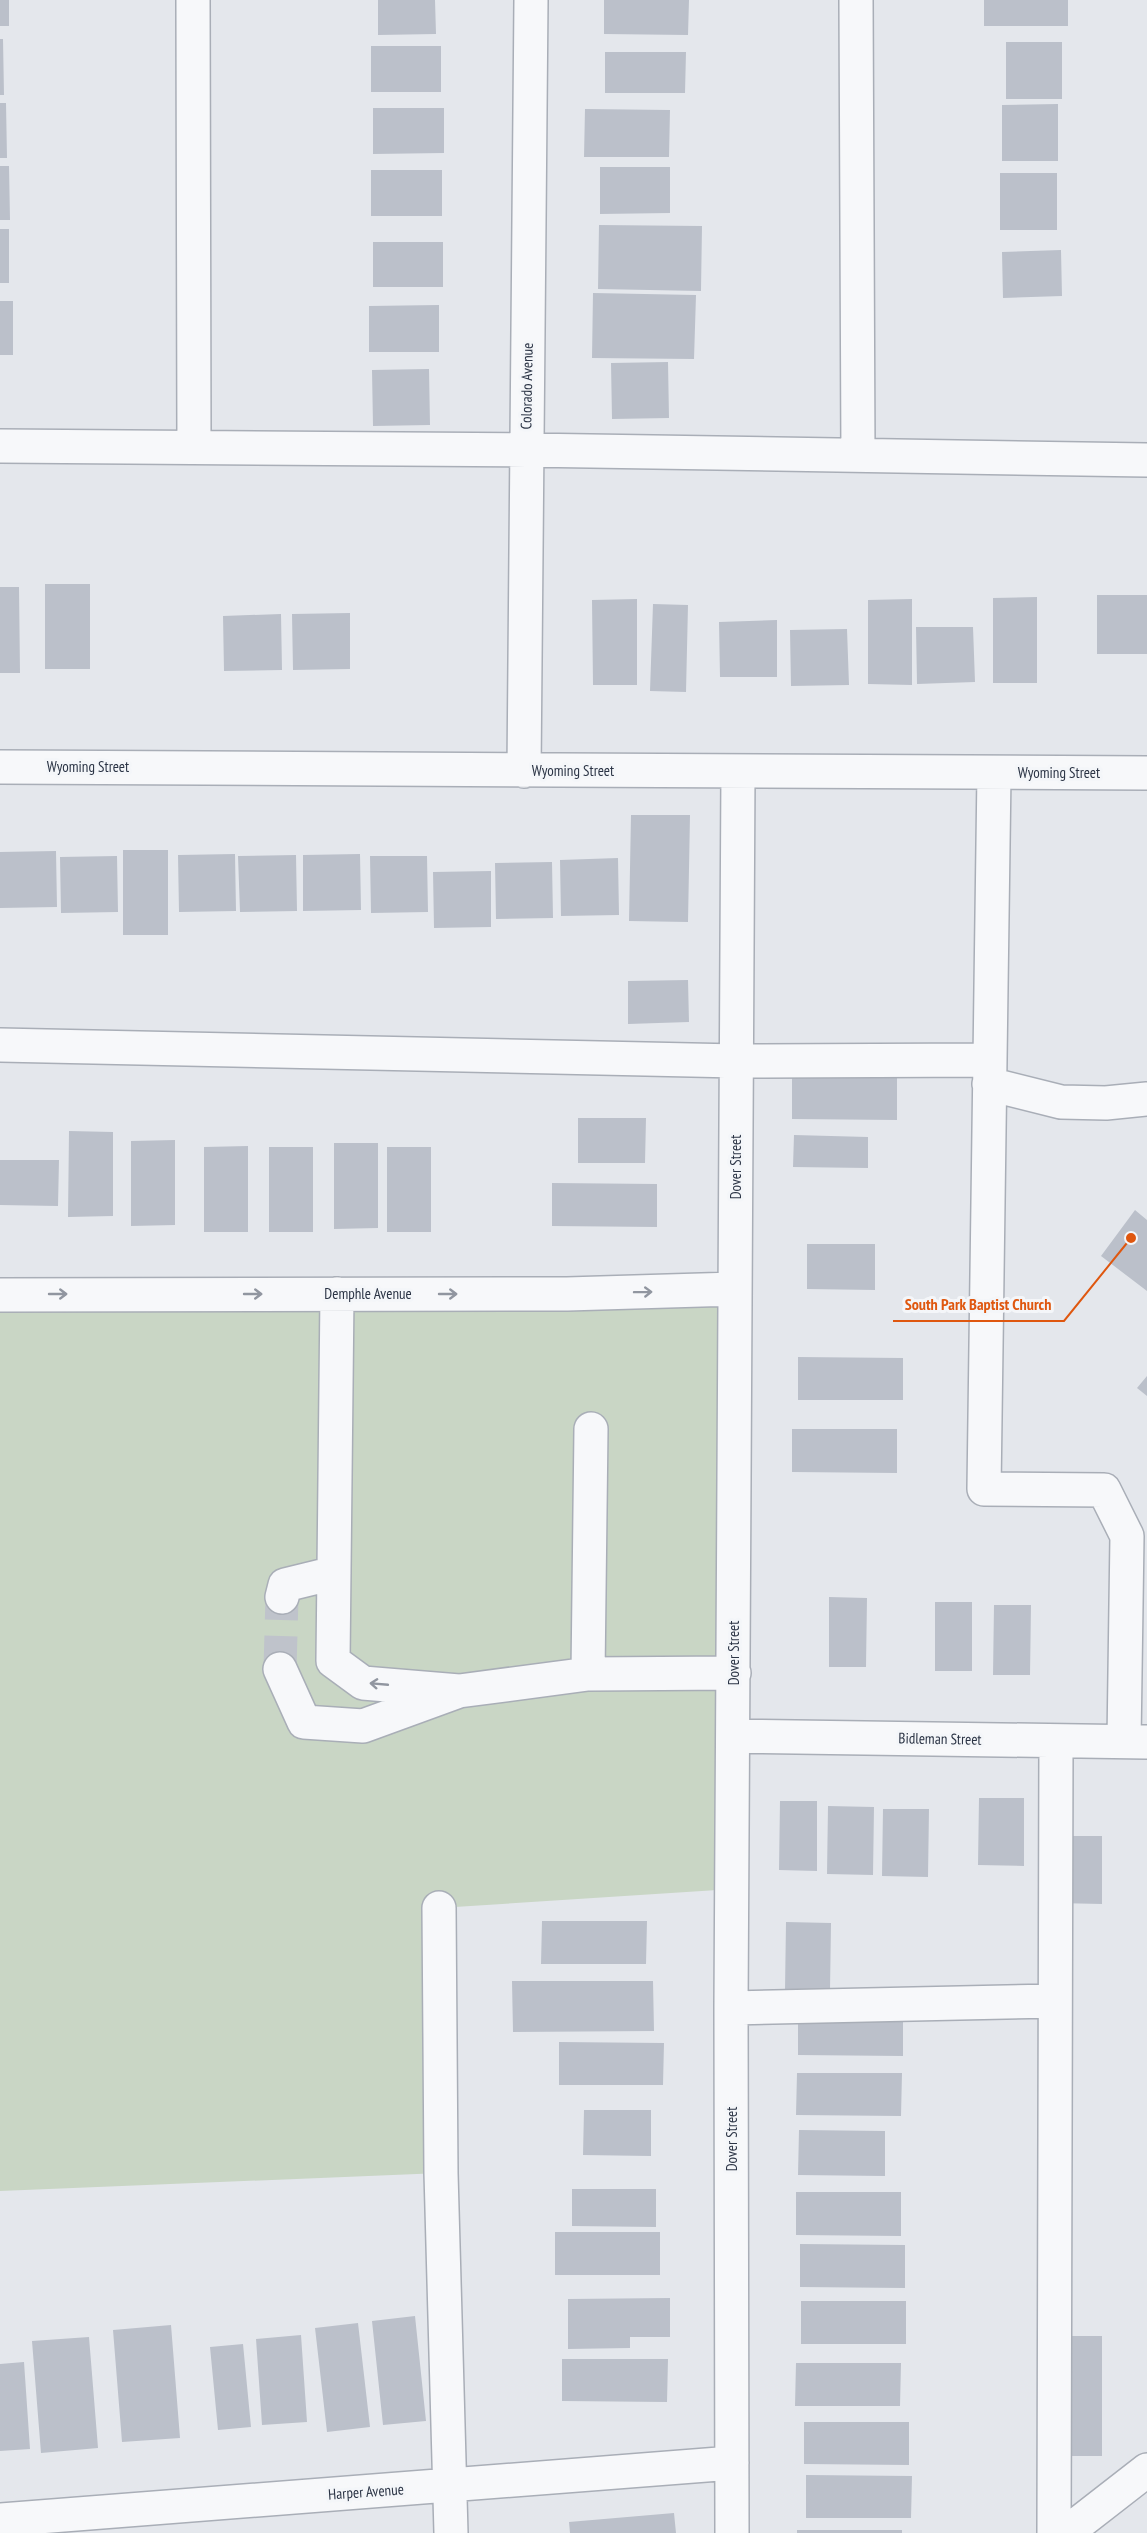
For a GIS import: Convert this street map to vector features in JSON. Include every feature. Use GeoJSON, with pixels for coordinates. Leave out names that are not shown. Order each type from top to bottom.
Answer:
{"type":"FeatureCollection","features":[{"type":"Feature","properties":{"kind":"street"},"geometry":{"type":"LineString","coordinates":[[193,0],[194,447]]}},
{"type":"Feature","properties":{"kind":"street","name":"Colorado Avenue"},"geometry":{"type":"LineString","coordinates":[[524,771],[531,0]]}},
{"type":"Feature","properties":{"kind":"street"},"geometry":{"type":"LineString","coordinates":[[856,0],[858,455]]}},
{"type":"Feature","properties":{"kind":"street"},"geometry":{"type":"LineString","coordinates":[[0,446],[527,450],[1147,460]]}},
{"type":"Feature","properties":{"kind":"street","name":"Wyoming Street"},"geometry":{"type":"LineString","coordinates":[[0,767],[1147,773]]}},
{"type":"Feature","properties":{"kind":"street","name":"Dover Street"},"geometry":{"type":"LineString","coordinates":[[732,2533],[731,2008],[738,772]]}},
{"type":"Feature","properties":{"kind":"street"},"geometry":{"type":"LineString","coordinates":[[994,773],[984,1489],[1104,1490],[1127,1536],[1136,1742]]}},
{"type":"Feature","properties":{"kind":"street"},"geometry":{"type":"LineString","coordinates":[[0,1045],[736,1061],[990,1072],[1061,1102],[1106,1103],[1147,1099]]}},
{"type":"Feature","properties":{"kind":"street","name":"Demphle Avenue"},"geometry":{"type":"LineString","coordinates":[[0,1294],[567,1294],[735,1289]]}},
{"type":"Feature","properties":{"kind":"street"},"geometry":{"type":"LineString","coordinates":[[337,1294],[333,1661],[363,1683],[459,1691],[588,1674],[734,1673]]}},
{"type":"Feature","properties":{"kind":"street"},"geometry":{"type":"LineString","coordinates":[[588,1674],[591,1429]]}},
{"type":"Feature","properties":{"kind":"street"},"geometry":{"type":"LineString","coordinates":[[282,1597],[285,1585],[334,1573]]}},
{"type":"Feature","properties":{"kind":"street"},"geometry":{"type":"LineString","coordinates":[[280,1669],[304,1722],[363,1726],[459,1691]]}},
{"type":"Feature","properties":{"kind":"street","name":"Bidleman Street"},"geometry":{"type":"LineString","coordinates":[[734,1736],[1136,1742]]}},
{"type":"Feature","properties":{"kind":"street"},"geometry":{"type":"LineString","coordinates":[[1054,2533],[1056,1741]]}},
{"type":"Feature","properties":{"kind":"street"},"geometry":{"type":"LineString","coordinates":[[439,1908],[441,2173],[451,2533]]}},
{"type":"Feature","properties":{"kind":"street"},"geometry":{"type":"LineString","coordinates":[[731,2008],[1055,2001]]}},
{"type":"Feature","properties":{"kind":"street","name":"Harper Avenue"},"geometry":{"type":"LineString","coordinates":[[0,2520],[732,2463]]}},
{"type":"Feature","properties":{"kind":"street"},"geometry":{"type":"LineString","coordinates":[[1066,2533],[1147,2470]]}},
{"type":"Feature","properties":{"kind":"green space"},"geometry":{"type":"Polygon","coordinates":[[[735,1289],[733,1889],[439,1908],[441,2173],[0,2191],[0,1295],[735,1289]]]}},
{"type":"Feature","properties":{"kind":"building"},"geometry":{"type":"Polygon","coordinates":[[[0,0],[9,0],[9,26],[0,26],[0,0]]]}},
{"type":"Feature","properties":{"kind":"building"},"geometry":{"type":"Polygon","coordinates":[[[378,0],[435,0],[436,34],[378,35],[378,0]]]}},
{"type":"Feature","properties":{"kind":"building"},"geometry":{"type":"Polygon","coordinates":[[[604,0],[689,0],[688,35],[604,34],[604,0]]]}},
{"type":"Feature","properties":{"kind":"building"},"geometry":{"type":"Polygon","coordinates":[[[984,0],[1068,0],[1068,26],[984,26],[984,0]]]}},
{"type":"Feature","properties":{"kind":"building"},"geometry":{"type":"Polygon","coordinates":[[[0,39],[3,39],[4,95],[0,95],[0,39]]]}},
{"type":"Feature","properties":{"kind":"building"},"geometry":{"type":"Polygon","coordinates":[[[1006,42],[1062,42],[1062,99],[1006,99],[1006,42]]]}},
{"type":"Feature","properties":{"kind":"building"},"geometry":{"type":"Polygon","coordinates":[[[371,46],[441,46],[441,92],[371,92],[371,46]]]}},
{"type":"Feature","properties":{"kind":"building"},"geometry":{"type":"Polygon","coordinates":[[[605,52],[686,52],[685,93],[605,93],[605,52]]]}},
{"type":"Feature","properties":{"kind":"building"},"geometry":{"type":"Polygon","coordinates":[[[0,103],[6,103],[7,158],[0,158],[0,103]]]}},
{"type":"Feature","properties":{"kind":"building"},"geometry":{"type":"Polygon","coordinates":[[[1058,104],[1058,161],[1002,161],[1002,105],[1058,104]]]}},
{"type":"Feature","properties":{"kind":"building"},"geometry":{"type":"Polygon","coordinates":[[[373,108],[444,108],[444,153],[373,154],[373,108]]]}},
{"type":"Feature","properties":{"kind":"building"},"geometry":{"type":"Polygon","coordinates":[[[585,109],[670,110],[669,157],[584,157],[585,109]]]}},
{"type":"Feature","properties":{"kind":"building"},"geometry":{"type":"Polygon","coordinates":[[[0,166],[9,166],[10,220],[0,220],[0,166]]]}},
{"type":"Feature","properties":{"kind":"building"},"geometry":{"type":"Polygon","coordinates":[[[600,167],[670,167],[670,213],[600,214],[600,167]]]}},
{"type":"Feature","properties":{"kind":"building"},"geometry":{"type":"Polygon","coordinates":[[[371,170],[442,170],[442,216],[371,216],[371,170]]]}},
{"type":"Feature","properties":{"kind":"building"},"geometry":{"type":"Polygon","coordinates":[[[1000,173],[1057,173],[1057,230],[1000,230],[1000,173]]]}},
{"type":"Feature","properties":{"kind":"building"},"geometry":{"type":"Polygon","coordinates":[[[599,225],[702,226],[701,291],[598,289],[599,225]]]}},
{"type":"Feature","properties":{"kind":"building"},"geometry":{"type":"Polygon","coordinates":[[[0,229],[9,229],[9,283],[0,283],[0,229]]]}},
{"type":"Feature","properties":{"kind":"building"},"geometry":{"type":"Polygon","coordinates":[[[373,242],[443,242],[443,287],[373,287],[373,242]]]}},
{"type":"Feature","properties":{"kind":"building"},"geometry":{"type":"Polygon","coordinates":[[[1061,250],[1062,296],[1003,298],[1002,252],[1061,250]]]}},
{"type":"Feature","properties":{"kind":"building"},"geometry":{"type":"Polygon","coordinates":[[[593,293],[696,295],[694,359],[592,358],[593,293]]]}},
{"type":"Feature","properties":{"kind":"building"},"geometry":{"type":"Polygon","coordinates":[[[0,301],[13,301],[13,355],[0,355],[0,301]]]}},
{"type":"Feature","properties":{"kind":"building"},"geometry":{"type":"Polygon","coordinates":[[[439,305],[439,352],[369,352],[369,306],[439,305]]]}},
{"type":"Feature","properties":{"kind":"building"},"geometry":{"type":"Polygon","coordinates":[[[668,362],[669,418],[612,419],[611,363],[668,362]]]}},
{"type":"Feature","properties":{"kind":"building"},"geometry":{"type":"Polygon","coordinates":[[[429,369],[430,425],[373,426],[372,370],[429,369]]]}},
{"type":"Feature","properties":{"kind":"building"},"geometry":{"type":"Polygon","coordinates":[[[45,584],[90,584],[90,669],[45,669],[45,584]]]}},
{"type":"Feature","properties":{"kind":"building"},"geometry":{"type":"Polygon","coordinates":[[[0,587],[19,587],[20,673],[0,673],[0,587]]]}},
{"type":"Feature","properties":{"kind":"building"},"geometry":{"type":"Polygon","coordinates":[[[1097,595],[1147,595],[1147,654],[1097,654],[1097,595]]]}},
{"type":"Feature","properties":{"kind":"building"},"geometry":{"type":"Polygon","coordinates":[[[1037,597],[1037,683],[993,683],[993,598],[1037,597]]]}},
{"type":"Feature","properties":{"kind":"building"},"geometry":{"type":"Polygon","coordinates":[[[637,599],[637,685],[593,685],[592,600],[637,599]]]}},
{"type":"Feature","properties":{"kind":"building"},"geometry":{"type":"Polygon","coordinates":[[[912,599],[912,685],[868,684],[868,600],[912,599]]]}},
{"type":"Feature","properties":{"kind":"building"},"geometry":{"type":"Polygon","coordinates":[[[653,604],[688,605],[686,692],[650,691],[653,604]]]}},
{"type":"Feature","properties":{"kind":"building"},"geometry":{"type":"Polygon","coordinates":[[[350,613],[350,669],[293,670],[292,614],[350,613]]]}},
{"type":"Feature","properties":{"kind":"building"},"geometry":{"type":"Polygon","coordinates":[[[281,614],[282,670],[224,671],[223,616],[281,614]]]}},
{"type":"Feature","properties":{"kind":"building"},"geometry":{"type":"Polygon","coordinates":[[[777,620],[777,677],[720,677],[719,622],[777,620]]]}},
{"type":"Feature","properties":{"kind":"building"},"geometry":{"type":"Polygon","coordinates":[[[916,627],[973,627],[975,682],[917,684],[916,627]]]}},
{"type":"Feature","properties":{"kind":"building"},"geometry":{"type":"Polygon","coordinates":[[[847,629],[849,685],[791,686],[790,630],[847,629]]]}},
{"type":"Feature","properties":{"kind":"building"},"geometry":{"type":"Polygon","coordinates":[[[631,815],[690,815],[688,922],[629,921],[631,815]]]}},
{"type":"Feature","properties":{"kind":"building"},"geometry":{"type":"Polygon","coordinates":[[[123,850],[168,850],[168,935],[123,935],[123,850]]]}},
{"type":"Feature","properties":{"kind":"building"},"geometry":{"type":"Polygon","coordinates":[[[56,851],[57,907],[0,908],[0,852],[56,851]]]}},
{"type":"Feature","properties":{"kind":"building"},"geometry":{"type":"Polygon","coordinates":[[[235,854],[236,911],[179,912],[178,855],[235,854]]]}},
{"type":"Feature","properties":{"kind":"building"},"geometry":{"type":"Polygon","coordinates":[[[360,854],[361,910],[303,911],[303,855],[360,854]]]}},
{"type":"Feature","properties":{"kind":"building"},"geometry":{"type":"Polygon","coordinates":[[[296,855],[297,911],[240,912],[238,856],[296,855]]]}},
{"type":"Feature","properties":{"kind":"building"},"geometry":{"type":"Polygon","coordinates":[[[117,856],[118,912],[61,913],[60,857],[117,856]]]}},
{"type":"Feature","properties":{"kind":"building"},"geometry":{"type":"Polygon","coordinates":[[[370,856],[427,856],[428,912],[371,913],[370,856]]]}},
{"type":"Feature","properties":{"kind":"building"},"geometry":{"type":"Polygon","coordinates":[[[618,858],[619,915],[561,916],[560,860],[618,858]]]}},
{"type":"Feature","properties":{"kind":"building"},"geometry":{"type":"Polygon","coordinates":[[[552,862],[553,918],[496,919],[495,863],[552,862]]]}},
{"type":"Feature","properties":{"kind":"building"},"geometry":{"type":"Polygon","coordinates":[[[491,871],[491,927],[434,928],[433,872],[491,871]]]}},
{"type":"Feature","properties":{"kind":"building"},"geometry":{"type":"Polygon","coordinates":[[[688,980],[689,1022],[628,1024],[628,981],[688,980]]]}},
{"type":"Feature","properties":{"kind":"building"},"geometry":{"type":"Polygon","coordinates":[[[792,1077],[897,1077],[897,1120],[792,1119],[792,1077]]]}},
{"type":"Feature","properties":{"kind":"building"},"geometry":{"type":"Polygon","coordinates":[[[578,1118],[646,1118],[645,1163],[578,1163],[578,1118]]]}},
{"type":"Feature","properties":{"kind":"building"},"geometry":{"type":"Polygon","coordinates":[[[69,1131],[113,1132],[113,1216],[68,1217],[69,1131]]]}},
{"type":"Feature","properties":{"kind":"building"},"geometry":{"type":"Polygon","coordinates":[[[794,1135],[868,1137],[868,1168],[793,1167],[794,1135]]]}},
{"type":"Feature","properties":{"kind":"building"},"geometry":{"type":"Polygon","coordinates":[[[175,1140],[175,1225],[131,1226],[131,1141],[175,1140]]]}},
{"type":"Feature","properties":{"kind":"building"},"geometry":{"type":"Polygon","coordinates":[[[334,1143],[378,1143],[378,1228],[334,1229],[334,1143]]]}},
{"type":"Feature","properties":{"kind":"building"},"geometry":{"type":"Polygon","coordinates":[[[248,1146],[248,1232],[204,1232],[204,1147],[248,1146]]]}},
{"type":"Feature","properties":{"kind":"building"},"geometry":{"type":"Polygon","coordinates":[[[269,1147],[313,1147],[313,1232],[269,1232],[269,1147]]]}},
{"type":"Feature","properties":{"kind":"building"},"geometry":{"type":"Polygon","coordinates":[[[387,1147],[431,1147],[431,1232],[387,1232],[387,1147]]]}},
{"type":"Feature","properties":{"kind":"building"},"geometry":{"type":"Polygon","coordinates":[[[0,1160],[59,1160],[58,1206],[0,1205],[0,1160]]]}},
{"type":"Feature","properties":{"kind":"building"},"geometry":{"type":"Polygon","coordinates":[[[552,1183],[657,1184],[657,1227],[552,1226],[552,1183]]]}},
{"type":"Feature","properties":{"kind":"building"},"geometry":{"type":"Polygon","coordinates":[[[1135,1210],[1147,1220],[1147,1291],[1101,1256],[1135,1210]]]}},
{"type":"Feature","properties":{"kind":"building"},"geometry":{"type":"Polygon","coordinates":[[[807,1244],[875,1244],[875,1290],[807,1289],[807,1244]]]}},
{"type":"Feature","properties":{"kind":"building"},"geometry":{"type":"Polygon","coordinates":[[[798,1357],[903,1358],[903,1400],[798,1400],[798,1357]]]}},
{"type":"Feature","properties":{"kind":"building"},"geometry":{"type":"Polygon","coordinates":[[[1147,1376],[1147,1396],[1137,1388],[1147,1376]]]}},
{"type":"Feature","properties":{"kind":"building"},"geometry":{"type":"Polygon","coordinates":[[[792,1429],[897,1429],[897,1473],[792,1472],[792,1429]]]}},
{"type":"Feature","properties":{"kind":"building"},"geometry":{"type":"Polygon","coordinates":[[[829,1597],[867,1598],[866,1667],[829,1667],[829,1597]]]}},
{"type":"Feature","properties":{"kind":"building"},"geometry":{"type":"Polygon","coordinates":[[[935,1602],[972,1602],[972,1671],[935,1671],[935,1602]]]}},
{"type":"Feature","properties":{"kind":"building"},"geometry":{"type":"Polygon","coordinates":[[[994,1605],[1031,1605],[1030,1675],[993,1675],[994,1605]]]}},
{"type":"Feature","properties":{"kind":"building"},"geometry":{"type":"Polygon","coordinates":[[[979,1798],[1024,1798],[1024,1866],[978,1865],[979,1798]]]}},
{"type":"Feature","properties":{"kind":"building"},"geometry":{"type":"Polygon","coordinates":[[[780,1801],[817,1801],[817,1871],[779,1870],[780,1801]]]}},
{"type":"Feature","properties":{"kind":"building"},"geometry":{"type":"Polygon","coordinates":[[[828,1806],[874,1807],[873,1875],[827,1874],[828,1806]]]}},
{"type":"Feature","properties":{"kind":"building"},"geometry":{"type":"Polygon","coordinates":[[[883,1809],[929,1809],[928,1877],[882,1876],[883,1809]]]}},
{"type":"Feature","properties":{"kind":"building"},"geometry":{"type":"Polygon","coordinates":[[[1056,1836],[1102,1836],[1102,1904],[1056,1903],[1056,1836]]]}},
{"type":"Feature","properties":{"kind":"building"},"geometry":{"type":"Polygon","coordinates":[[[542,1921],[647,1921],[646,1964],[541,1964],[542,1921]]]}},
{"type":"Feature","properties":{"kind":"building"},"geometry":{"type":"Polygon","coordinates":[[[786,1922],[831,1923],[830,1990],[785,1990],[786,1922]]]}},
{"type":"Feature","properties":{"kind":"building"},"geometry":{"type":"Polygon","coordinates":[[[512,1981],[653,1981],[654,2031],[513,2032],[512,1981]]]}},
{"type":"Feature","properties":{"kind":"building"},"geometry":{"type":"Polygon","coordinates":[[[798,2012],[903,2013],[903,2056],[798,2055],[798,2012]]]}},
{"type":"Feature","properties":{"kind":"building"},"geometry":{"type":"Polygon","coordinates":[[[559,2042],[664,2043],[663,2085],[559,2085],[559,2042]]]}},
{"type":"Feature","properties":{"kind":"building"},"geometry":{"type":"Polygon","coordinates":[[[797,2073],[902,2073],[901,2116],[796,2115],[797,2073]]]}},
{"type":"Feature","properties":{"kind":"building"},"geometry":{"type":"Polygon","coordinates":[[[584,2110],[651,2110],[651,2156],[583,2155],[584,2110]]]}},
{"type":"Feature","properties":{"kind":"building"},"geometry":{"type":"Polygon","coordinates":[[[799,2130],[885,2131],[885,2176],[798,2175],[799,2130]]]}},
{"type":"Feature","properties":{"kind":"building"},"geometry":{"type":"Polygon","coordinates":[[[572,2189],[656,2189],[656,2227],[572,2226],[572,2189]]]}},
{"type":"Feature","properties":{"kind":"building"},"geometry":{"type":"Polygon","coordinates":[[[796,2192],[901,2192],[901,2236],[796,2235],[796,2192]]]}},
{"type":"Feature","properties":{"kind":"building"},"geometry":{"type":"Polygon","coordinates":[[[555,2232],[660,2232],[660,2275],[555,2275],[555,2232]]]}},
{"type":"Feature","properties":{"kind":"building"},"geometry":{"type":"Polygon","coordinates":[[[800,2244],[905,2245],[905,2288],[800,2287],[800,2244]]]}},
{"type":"Feature","properties":{"kind":"building"},"geometry":{"type":"Polygon","coordinates":[[[670,2298],[670,2337],[630,2337],[630,2348],[568,2349],[568,2299],[670,2298]]]}},
{"type":"Feature","properties":{"kind":"building"},"geometry":{"type":"Polygon","coordinates":[[[801,2301],[906,2301],[906,2344],[801,2344],[801,2301]]]}},
{"type":"Feature","properties":{"kind":"building"},"geometry":{"type":"Polygon","coordinates":[[[415,2316],[426,2421],[383,2425],[372,2321],[415,2316]]]}},
{"type":"Feature","properties":{"kind":"building"},"geometry":{"type":"Polygon","coordinates":[[[358,2323],[370,2427],[327,2432],[315,2328],[358,2323]]]}},
{"type":"Feature","properties":{"kind":"building"},"geometry":{"type":"Polygon","coordinates":[[[171,2325],[180,2438],[122,2442],[113,2330],[171,2325]]]}},
{"type":"Feature","properties":{"kind":"building"},"geometry":{"type":"Polygon","coordinates":[[[301,2335],[307,2422],[262,2425],[256,2339],[301,2335]]]}},
{"type":"Feature","properties":{"kind":"building"},"geometry":{"type":"Polygon","coordinates":[[[1064,2336],[1102,2336],[1102,2456],[1063,2456],[1064,2336]]]}},
{"type":"Feature","properties":{"kind":"building"},"geometry":{"type":"Polygon","coordinates":[[[89,2337],[98,2448],[41,2453],[32,2341],[89,2337]]]}},
{"type":"Feature","properties":{"kind":"building"},"geometry":{"type":"Polygon","coordinates":[[[243,2344],[251,2427],[218,2430],[210,2347],[243,2344]]]}},
{"type":"Feature","properties":{"kind":"building"},"geometry":{"type":"Polygon","coordinates":[[[562,2359],[668,2359],[667,2402],[562,2401],[562,2359]]]}},
{"type":"Feature","properties":{"kind":"building"},"geometry":{"type":"Polygon","coordinates":[[[24,2362],[30,2449],[0,2451],[0,2364],[24,2362]]]}},
{"type":"Feature","properties":{"kind":"building"},"geometry":{"type":"Polygon","coordinates":[[[796,2363],[901,2363],[900,2406],[795,2406],[796,2363]]]}},
{"type":"Feature","properties":{"kind":"building"},"geometry":{"type":"Polygon","coordinates":[[[804,2422],[909,2422],[909,2465],[804,2464],[804,2422]]]}},
{"type":"Feature","properties":{"kind":"building"},"geometry":{"type":"Polygon","coordinates":[[[806,2475],[912,2476],[911,2518],[806,2518],[806,2475]]]}},
{"type":"Feature","properties":{"kind":"building"},"geometry":{"type":"Polygon","coordinates":[[[674,2513],[676,2533],[570,2533],[569,2522],[674,2513]]]}},
{"type":"Feature","properties":{"kind":"building"},"geometry":{"type":"Polygon","coordinates":[[[797,2530],[902,2530],[902,2533],[797,2533],[797,2530]]]}},
{"type":"Feature","properties":{"kind":"tunnel"},"geometry":{"type":"LineString","coordinates":[[280,1669],[282,1597]]}},
{"type":"Feature","properties":{"kind":"place","name":"South Park Baptist Church"},"geometry":{"type":"Point","coordinates":[1131,1238]}}]}
